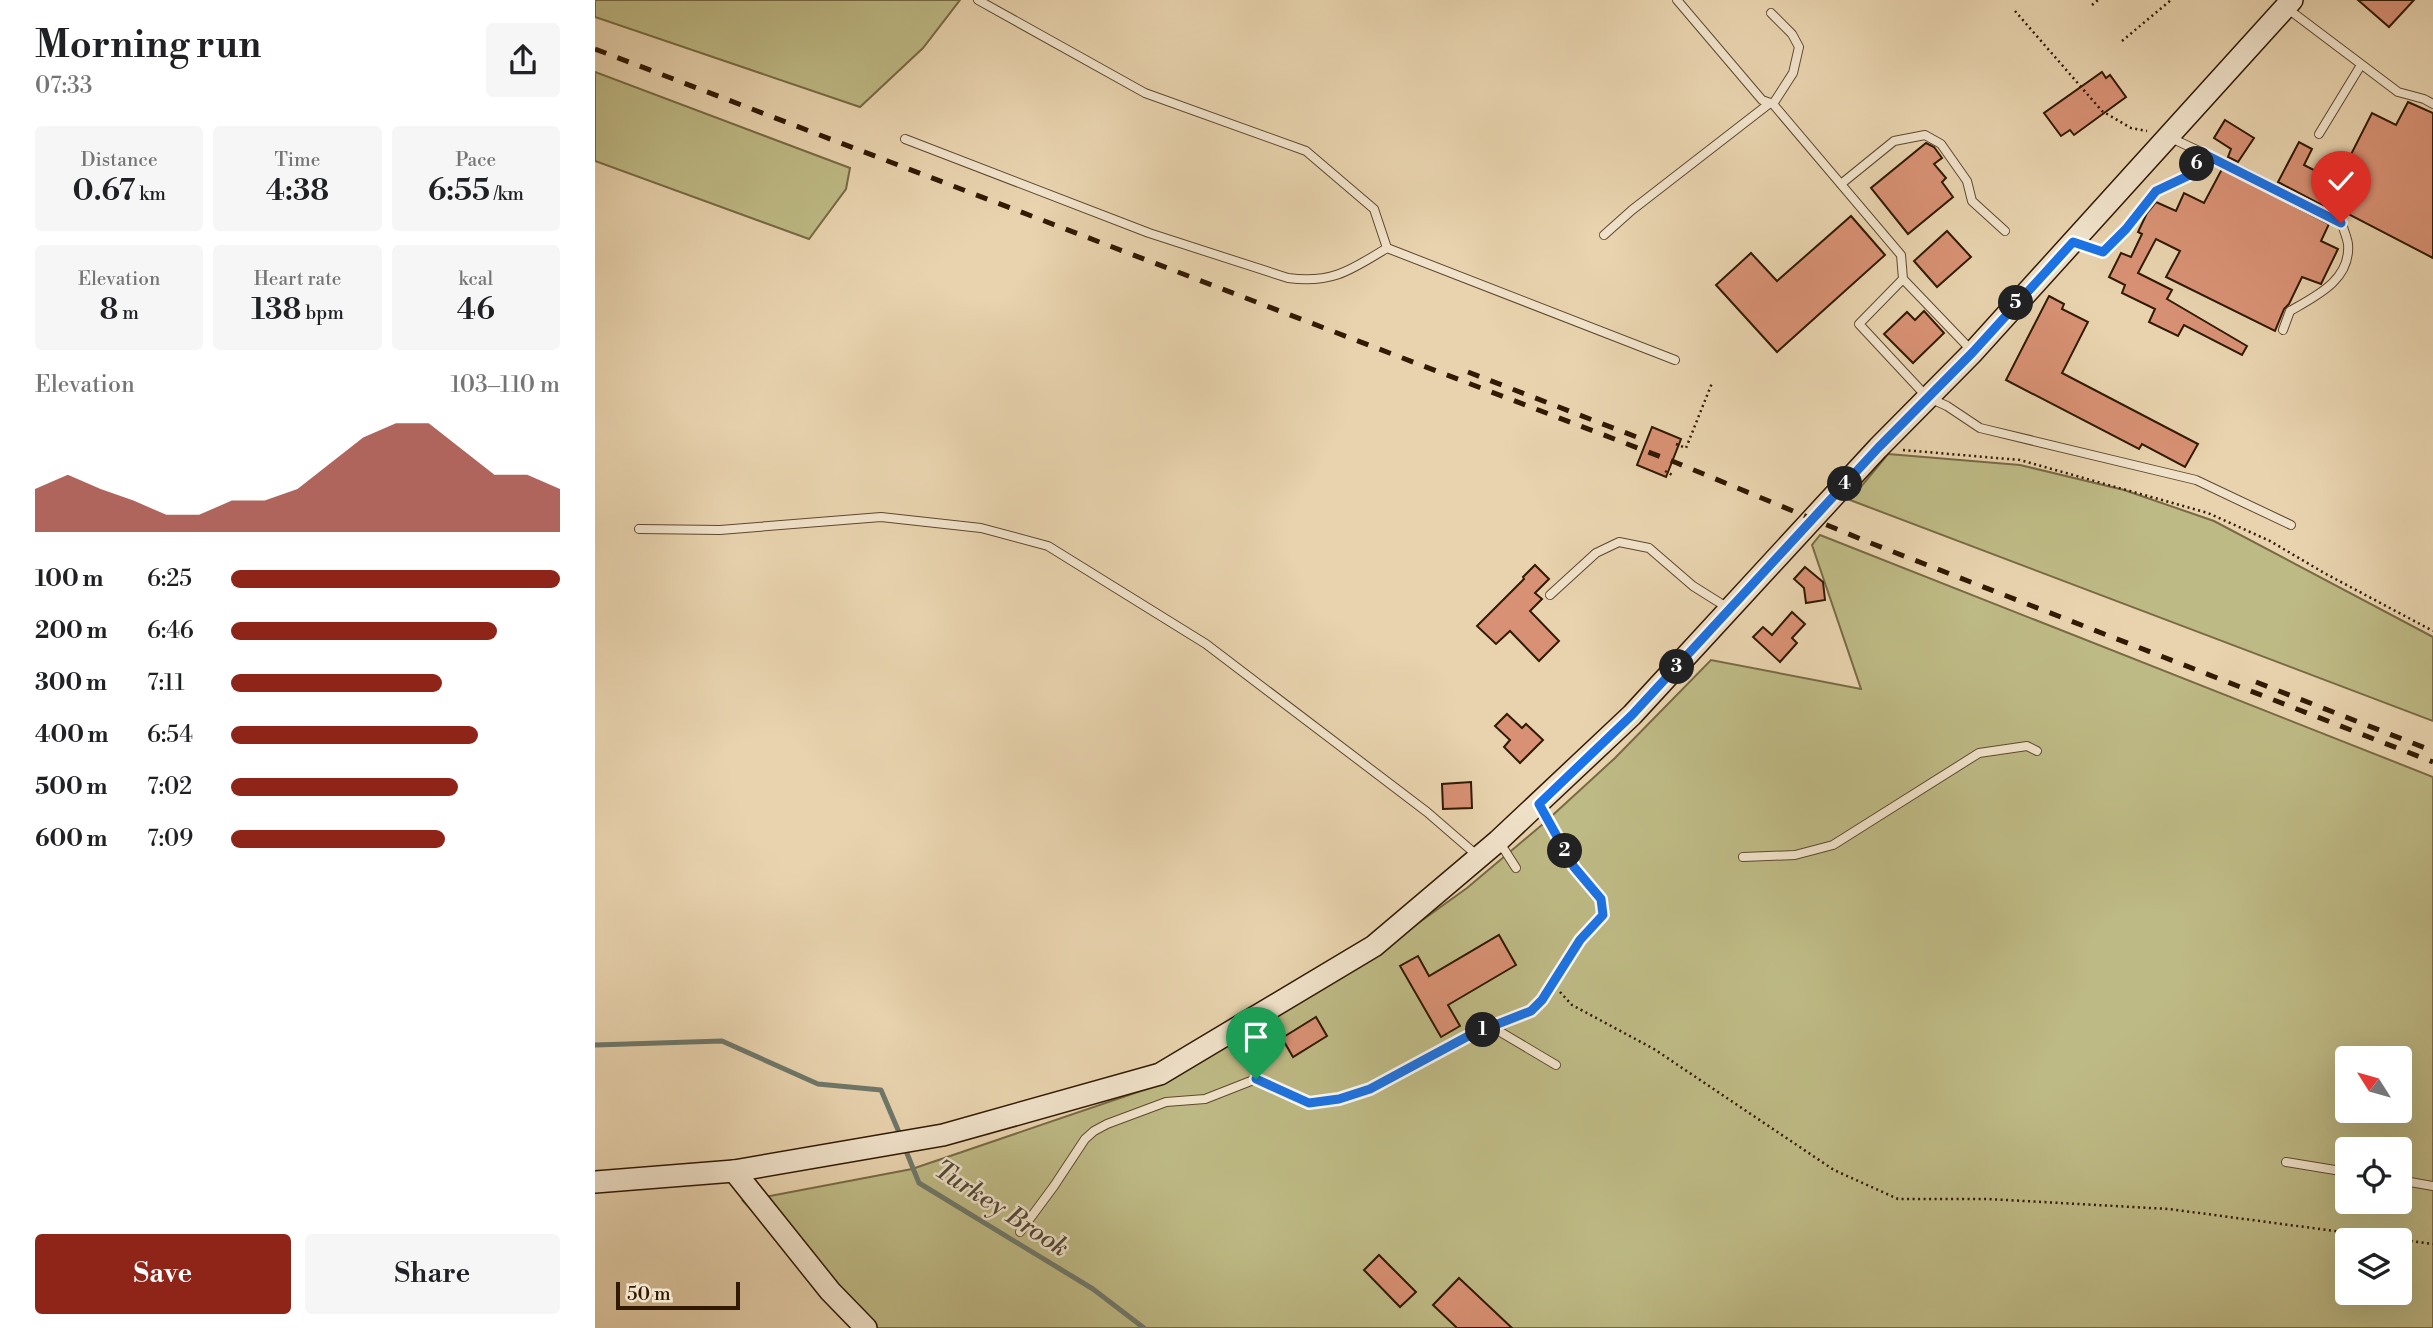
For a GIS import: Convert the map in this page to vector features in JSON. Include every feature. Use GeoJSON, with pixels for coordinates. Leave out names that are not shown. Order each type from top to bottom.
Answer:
{"type":"FeatureCollection","features":[{"type":"Feature","properties":{"kind":"street"},"geometry":{"type":"LineString","coordinates":[[595,1182],[734,1171],[943,1135],[1160,1073],[1374,946],[1499,841],[1632,715],[1878,448],[1973,352],[2289,3]]}},
{"type":"Feature","properties":{"kind":"street"},"geometry":{"type":"LineString","coordinates":[[734,1171],[830,1292],[866,1328]]}},
{"type":"Feature","properties":{"kind":"lane"},"geometry":{"type":"LineString","coordinates":[[978,0],[1145,93],[1306,151],[1374,209],[1387,248]]}},
{"type":"Feature","properties":{"kind":"lane"},"geometry":{"type":"LineString","coordinates":[[1677,0],[1762,100],[1772,103],[1901,255],[1903,279],[1973,352]]}},
{"type":"Feature","properties":{"kind":"lane"},"geometry":{"type":"LineString","coordinates":[[2289,3],[2361,65],[2398,92],[2433,104]]}},
{"type":"Feature","properties":{"kind":"lane"},"geometry":{"type":"LineString","coordinates":[[1604,235],[1632,210],[1772,103],[1793,73],[1799,47],[1792,34],[1771,13]]}},
{"type":"Feature","properties":{"kind":"lane"},"geometry":{"type":"LineString","coordinates":[[2319,134],[2361,65]]}},
{"type":"Feature","properties":{"kind":"lane"},"geometry":{"type":"LineString","coordinates":[[1841,184],[1894,141],[1925,135],[1941,144],[1967,181],[1972,201],[2005,231]]}},
{"type":"Feature","properties":{"kind":"lane"},"geometry":{"type":"LineString","coordinates":[[2168,137],[2341,223],[2348,244],[2346,263],[2333,283],[2317,297],[2290,311],[2283,330]]}},
{"type":"Feature","properties":{"kind":"lane"},"geometry":{"type":"LineString","coordinates":[[905,139],[1149,233],[1288,278],[1310,281],[1331,279],[1387,248]]}},
{"type":"Feature","properties":{"kind":"lane"},"geometry":{"type":"LineString","coordinates":[[2073,242],[2103,252],[2126,229],[2156,191],[2192,174],[2202,153]]}},
{"type":"Feature","properties":{"kind":"lane"},"geometry":{"type":"LineString","coordinates":[[1387,248],[1675,360]]}},
{"type":"Feature","properties":{"kind":"lane"},"geometry":{"type":"LineString","coordinates":[[1903,279],[1859,324],[1927,397],[1980,428],[2196,480],[2291,526]]}},
{"type":"Feature","properties":{"kind":"lane"},"geometry":{"type":"LineString","coordinates":[[639,529],[720,530],[881,517],[981,528],[1048,547],[1206,644],[1427,812],[1479,857]]}},
{"type":"Feature","properties":{"kind":"lane"},"geometry":{"type":"LineString","coordinates":[[1550,595],[1596,553],[1619,542],[1649,548],[1693,586],[1730,609]]}},
{"type":"Feature","properties":{"kind":"lane"},"geometry":{"type":"LineString","coordinates":[[1743,857],[1795,855],[1833,845],[1979,753],[2027,746],[2037,751]]}},
{"type":"Feature","properties":{"kind":"lane"},"geometry":{"type":"LineString","coordinates":[[1499,841],[1516,868]]}},
{"type":"Feature","properties":{"kind":"lane"},"geometry":{"type":"LineString","coordinates":[[1020,1232],[1086,1139],[1107,1124],[1167,1102],[1217,1096],[1256,1079],[1309,1103],[1339,1099],[1370,1089],[1472,1034],[1531,1011],[1542,1000],[1553,982]]}},
{"type":"Feature","properties":{"kind":"lane"},"geometry":{"type":"LineString","coordinates":[[1492,1027],[1556,1065]]}},
{"type":"Feature","properties":{"kind":"lane"},"geometry":{"type":"LineString","coordinates":[[2286,1162],[2335,1170]]}},
{"type":"Feature","properties":{"kind":"lane"},"geometry":{"type":"LineString","coordinates":[[2412,1182],[2433,1186]]}},
{"type":"Feature","properties":{"kind":"path"},"geometry":{"type":"LineString","coordinates":[[2092,5],[2098,0]]}},
{"type":"Feature","properties":{"kind":"path"},"geometry":{"type":"LineString","coordinates":[[2122,41],[2171,0]]}},
{"type":"Feature","properties":{"kind":"path"},"geometry":{"type":"LineString","coordinates":[[2015,11],[2102,111],[2131,128],[2168,137]]}},
{"type":"Feature","properties":{"kind":"path"},"geometry":{"type":"LineString","coordinates":[[1676,444],[1686,447],[1712,383]]}},
{"type":"Feature","properties":{"kind":"path"},"geometry":{"type":"LineString","coordinates":[[1878,448],[2020,460],[2208,513],[2270,541],[2433,631]]}},
{"type":"Feature","properties":{"kind":"path"},"geometry":{"type":"LineString","coordinates":[[1665,471],[1674,476]]}},
{"type":"Feature","properties":{"kind":"path"},"geometry":{"type":"LineString","coordinates":[[1539,804],[1574,867],[1601,899],[1603,915],[1580,940],[1553,982],[1572,1005],[1654,1049],[1834,1170],[1898,1199],[1988,1199],[2169,1209],[2433,1244]]}},
{"type":"Feature","properties":{"kind":"shaded area"},"geometry":{"type":"Polygon","coordinates":[[[595,0],[960,0],[923,48],[860,107],[595,17],[595,0]]]}},
{"type":"Feature","properties":{"kind":"shaded area"},"geometry":{"type":"Polygon","coordinates":[[[595,72],[850,168],[846,189],[809,239],[595,161],[595,72]]]}},
{"type":"Feature","properties":{"kind":"shaded area"},"geometry":{"type":"Polygon","coordinates":[[[1888,454],[2020,465],[2124,490],[2214,521],[2433,637],[2433,721],[1850,500],[1888,454]]]}},
{"type":"Feature","properties":{"kind":"shaded area"},"geometry":{"type":"Polygon","coordinates":[[[1820,535],[2433,777],[2433,1328],[863,1328],[743,1201],[912,1169],[1167,1082],[1378,952],[1467,888],[1615,758],[1711,660],[1861,689],[1812,545],[1820,535]]]}},
{"type":"Feature","properties":{"kind":"building"},"geometry":{"type":"Polygon","coordinates":[[[2358,0],[2414,0],[2389,27],[2358,0]]]}},
{"type":"Feature","properties":{"kind":"building"},"geometry":{"type":"Polygon","coordinates":[[[2102,72],[2106,78],[2110,75],[2126,97],[2074,135],[2070,130],[2061,136],[2044,113],[2102,72]]]}},
{"type":"Feature","properties":{"kind":"building"},"geometry":{"type":"Polygon","coordinates":[[[2408,102],[2433,113],[2433,258],[2337,208],[2335,212],[2278,182],[2299,142],[2312,149],[2304,165],[2337,182],[2372,113],[2396,125],[2408,102]]]}},
{"type":"Feature","properties":{"kind":"building"},"geometry":{"type":"Polygon","coordinates":[[[2225,120],[2254,138],[2238,162],[2228,157],[2231,149],[2214,138],[2225,120]]]}},
{"type":"Feature","properties":{"kind":"building"},"geometry":{"type":"Polygon","coordinates":[[[1926,143],[1934,147],[1942,158],[1934,164],[1946,178],[1942,182],[1953,197],[1908,234],[1871,188],[1926,143]]]}},
{"type":"Feature","properties":{"kind":"building"},"geometry":{"type":"Polygon","coordinates":[[[2222,169],[2329,224],[2321,241],[2338,249],[2321,284],[2302,277],[2275,331],[2166,277],[2180,251],[2156,239],[2138,273],[2172,290],[2167,299],[2247,346],[2242,355],[2184,325],[2178,336],[2149,322],[2155,309],[2122,293],[2125,285],[2109,277],[2121,253],[2131,257],[2142,234],[2138,232],[2156,202],[2176,211],[2184,193],[2204,203],[2222,169]]]}},
{"type":"Feature","properties":{"kind":"building"},"geometry":{"type":"Polygon","coordinates":[[[1851,216],[1885,255],[1777,352],[1716,285],[1751,253],[1777,281],[1851,216]]]}},
{"type":"Feature","properties":{"kind":"building"},"geometry":{"type":"Polygon","coordinates":[[[1947,231],[1971,257],[1937,287],[1914,261],[1947,231]]]}},
{"type":"Feature","properties":{"kind":"building"},"geometry":{"type":"Polygon","coordinates":[[[2049,296],[2064,304],[2062,309],[2088,322],[2062,373],[2198,444],[2185,467],[2142,444],[2139,449],[2006,380],[2049,296]]]}},
{"type":"Feature","properties":{"kind":"building"},"geometry":{"type":"Polygon","coordinates":[[[1924,311],[1944,333],[1913,363],[1884,334],[1907,312],[1915,320],[1924,311]]]}},
{"type":"Feature","properties":{"kind":"building"},"geometry":{"type":"Polygon","coordinates":[[[1652,427],[1681,439],[1666,477],[1637,465],[1652,427]]]}},
{"type":"Feature","properties":{"kind":"building"},"geometry":{"type":"Polygon","coordinates":[[[1535,565],[1549,579],[1535,593],[1542,599],[1530,611],[1559,641],[1539,661],[1510,631],[1496,644],[1477,626],[1535,565]]]}},
{"type":"Feature","properties":{"kind":"building"},"geometry":{"type":"Polygon","coordinates":[[[1805,567],[1823,582],[1825,600],[1806,603],[1804,588],[1794,579],[1805,567]]]}},
{"type":"Feature","properties":{"kind":"building"},"geometry":{"type":"Polygon","coordinates":[[[1792,612],[1805,624],[1792,638],[1797,643],[1780,662],[1753,637],[1763,627],[1772,635],[1792,612]]]}},
{"type":"Feature","properties":{"kind":"building"},"geometry":{"type":"Polygon","coordinates":[[[1507,714],[1522,728],[1526,724],[1543,740],[1520,763],[1504,747],[1510,740],[1495,726],[1507,714]]]}},
{"type":"Feature","properties":{"kind":"building"},"geometry":{"type":"Polygon","coordinates":[[[1471,782],[1472,808],[1443,809],[1442,784],[1471,782]]]}},
{"type":"Feature","properties":{"kind":"building"},"geometry":{"type":"Polygon","coordinates":[[[1499,935],[1516,965],[1448,1005],[1460,1026],[1441,1037],[1400,966],[1418,956],[1429,976],[1499,935]]]}},
{"type":"Feature","properties":{"kind":"building"},"geometry":{"type":"Polygon","coordinates":[[[1316,1017],[1327,1036],[1293,1057],[1282,1038],[1316,1017]]]}},
{"type":"Feature","properties":{"kind":"building"},"geometry":{"type":"Polygon","coordinates":[[[1379,1255],[1416,1292],[1400,1307],[1364,1270],[1379,1255]]]}},
{"type":"Feature","properties":{"kind":"building"},"geometry":{"type":"Polygon","coordinates":[[[1459,1278],[1512,1328],[1457,1328],[1433,1305],[1459,1278]]]}},
{"type":"Feature","properties":{"kind":"waterway","name":"Turkey Brook"},"geometry":{"type":"LineString","coordinates":[[595,1045],[722,1041],[818,1084],[881,1090],[901,1137]]}},
{"type":"Feature","properties":{"kind":"waterway","name":"Turkey Brook"},"geometry":{"type":"LineString","coordinates":[[904,1146],[919,1183],[1093,1289],[1144,1328]]}},
{"type":"Feature","properties":{"kind":"railway"},"geometry":{"type":"LineString","coordinates":[[595,49],[1677,463],[1868,542],[2433,762]]}},
{"type":"Feature","properties":{"kind":"railway"},"geometry":{"type":"LineString","coordinates":[[1468,372],[1647,441]]}},
{"type":"Feature","properties":{"kind":"railway"},"geometry":{"type":"LineString","coordinates":[[2256,682],[2433,751]]}},
{"type":"Feature","properties":{"kind":"route"},"geometry":{"type":"LineString","coordinates":[[1256,1079],[1309,1103],[1339,1099],[1370,1089],[1472,1034],[1531,1011],[1542,1000],[1580,940],[1603,915],[1601,899],[1574,867],[1539,804],[1632,715],[1878,448],[1973,352],[2073,242],[2103,252],[2126,229],[2156,191],[2192,174],[2202,153],[2320,210],[2341,223]]}}]}
